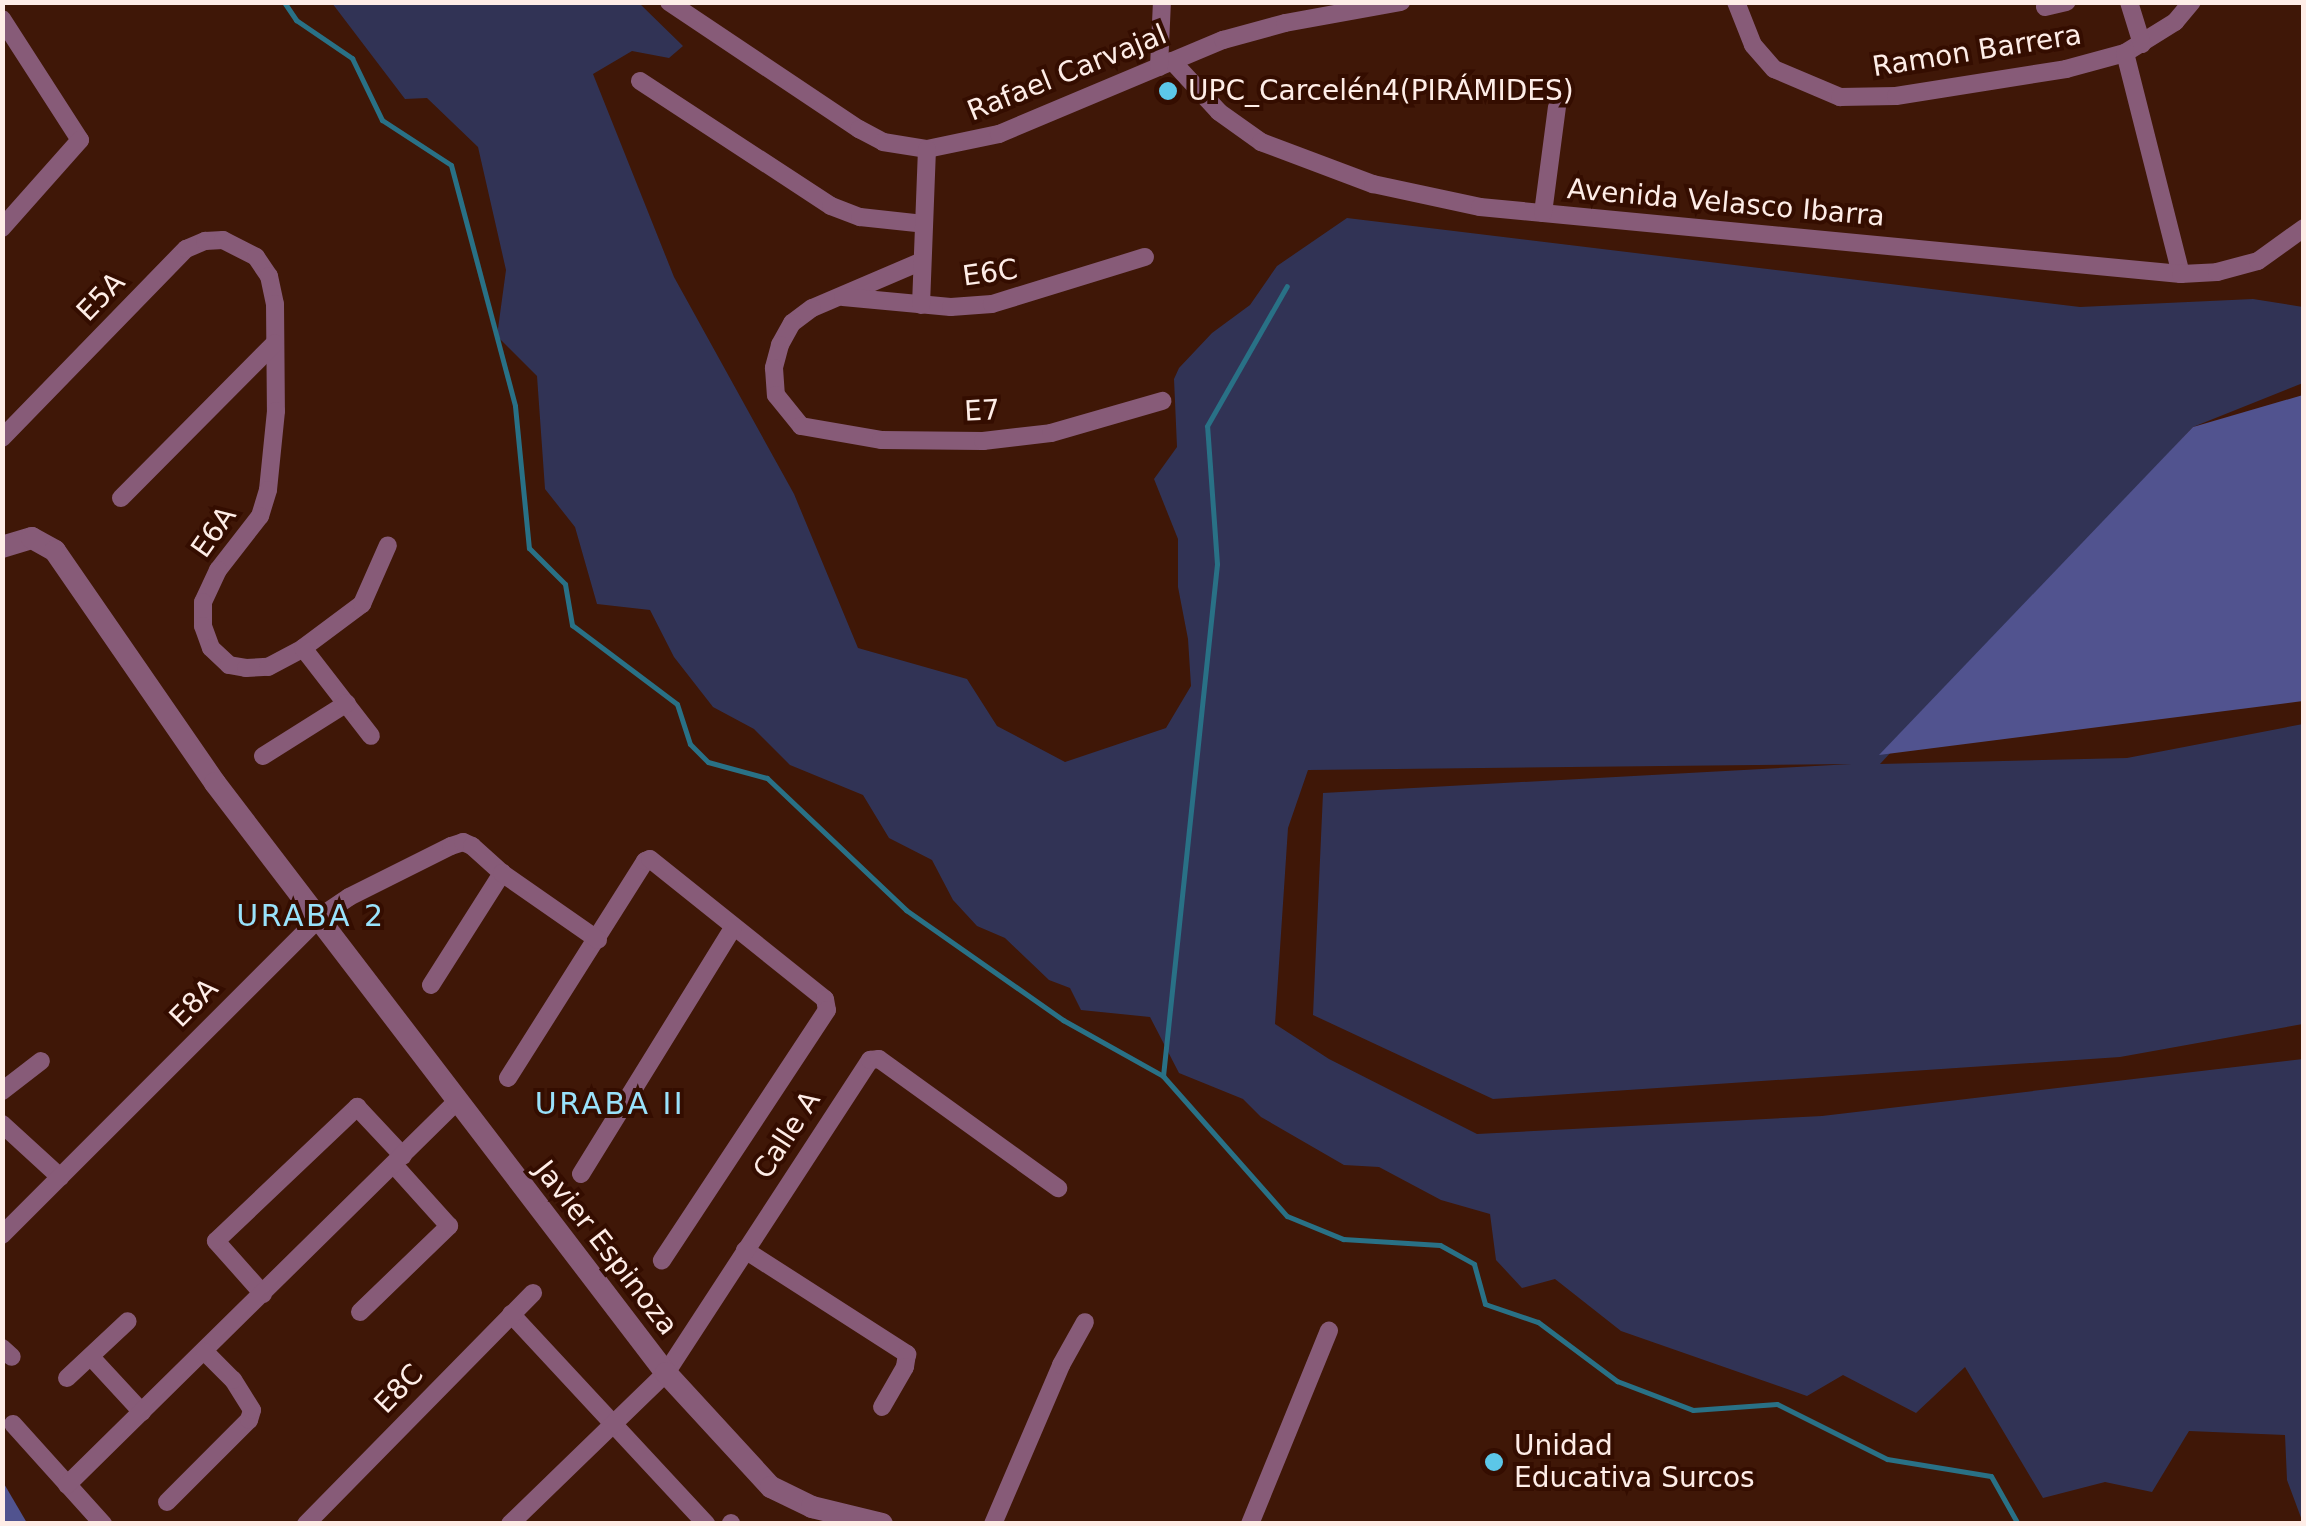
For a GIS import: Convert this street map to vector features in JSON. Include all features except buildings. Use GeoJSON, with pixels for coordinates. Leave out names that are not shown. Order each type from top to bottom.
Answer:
{"type":"FeatureCollection","features":[{"type":"Feature","properties":{"kind":"street"},"geometry":{"type":"LineString","coordinates":[[1162,2],[1165,64]]}},
{"type":"Feature","properties":{"kind":"street","name":"Rafael Carvajal"},"geometry":{"type":"LineString","coordinates":[[671,3],[883,142],[928,149],[999,134],[1223,40],[1285,23],[1401,2]]}},
{"type":"Feature","properties":{"kind":"street","name":"Ramon Barrera"},"geometry":{"type":"LineString","coordinates":[[1736,2],[1753,45],[1774,69],[1840,96],[1896,96],[1990,82],[2125,53],[2175,22],[2192,2]]}},
{"type":"Feature","properties":{"kind":"street"},"geometry":{"type":"LineString","coordinates":[[2045,7],[2066,2]]}},
{"type":"Feature","properties":{"kind":"street"},"geometry":{"type":"LineString","coordinates":[[2129,2],[2142,44]]}},
{"type":"Feature","properties":{"kind":"street"},"geometry":{"type":"LineString","coordinates":[[2,228],[80,140],[3,22]]}},
{"type":"Feature","properties":{"kind":"street"},"geometry":{"type":"LineString","coordinates":[[2125,53],[2181,274]]}},
{"type":"Feature","properties":{"kind":"street","name":"Avenida Velasco Ibarra"},"geometry":{"type":"LineString","coordinates":[[1165,64],[1240,128],[1318,166],[1373,184],[1480,207],[2181,274],[2217,272],[2258,261],[2304,228]]}},
{"type":"Feature","properties":{"kind":"street"},"geometry":{"type":"LineString","coordinates":[[640,81],[806,194],[860,216],[924,224]]}},
{"type":"Feature","properties":{"kind":"street"},"geometry":{"type":"LineString","coordinates":[[1543,213],[1557,107]]}},
{"type":"Feature","properties":{"kind":"street"},"geometry":{"type":"LineString","coordinates":[[921,305],[928,149]]}},
{"type":"Feature","properties":{"kind":"street","name":"E5A"},"geometry":{"type":"LineString","coordinates":[[2,438],[186,249],[205,241],[223,240],[256,257],[269,276],[275,304],[275,343]]}},
{"type":"Feature","properties":{"kind":"street","name":"E6C"},"geometry":{"type":"LineString","coordinates":[[838,297],[921,305],[992,304],[1145,257]]}},
{"type":"Feature","properties":{"kind":"street"},"geometry":{"type":"LineString","coordinates":[[838,297],[920,262]]}},
{"type":"Feature","properties":{"kind":"street","name":"E7"},"geometry":{"type":"LineString","coordinates":[[838,297],[812,308],[792,324],[780,344],[774,368],[776,396],[801,426],[881,440],[983,441],[1051,432],[1162,400]]}},
{"type":"Feature","properties":{"kind":"street"},"geometry":{"type":"LineString","coordinates":[[121,498],[275,343]]}},
{"type":"Feature","properties":{"kind":"street","name":"E6A"},"geometry":{"type":"LineString","coordinates":[[275,343],[276,412],[268,490],[260,516],[218,570],[203,602],[203,626],[211,648],[229,665],[268,667],[303,648]]}},
{"type":"Feature","properties":{"kind":"street","name":"Javier Espinoza"},"geometry":{"type":"LineString","coordinates":[[2,547],[32,538],[55,552],[214,782],[321,916],[455,1104],[666,1373],[771,1487],[812,1507],[882,1524]]}},
{"type":"Feature","properties":{"kind":"street"},"geometry":{"type":"LineString","coordinates":[[370,736],[303,648],[362,604],[388,545]]}},
{"type":"Feature","properties":{"kind":"street"},"geometry":{"type":"LineString","coordinates":[[263,756],[347,704]]}},
{"type":"Feature","properties":{"kind":"street","name":"E8A"},"geometry":{"type":"LineString","coordinates":[[2,1235],[321,916],[349,896],[463,842],[502,872]]}},
{"type":"Feature","properties":{"kind":"street"},"geometry":{"type":"LineString","coordinates":[[508,1078],[645,861],[657,860],[733,928],[825,999],[826,1010],[662,1260]]}},
{"type":"Feature","properties":{"kind":"street"},"geometry":{"type":"LineString","coordinates":[[431,985],[502,872],[598,940]]}},
{"type":"Feature","properties":{"kind":"street"},"geometry":{"type":"LineString","coordinates":[[581,1174],[733,928]]}},
{"type":"Feature","properties":{"kind":"street","name":"Calle A"},"geometry":{"type":"LineString","coordinates":[[510,1524],[666,1373],[870,1060],[878,1059],[1058,1188]]}},
{"type":"Feature","properties":{"kind":"street"},"geometry":{"type":"LineString","coordinates":[[2,1091],[41,1061]]}},
{"type":"Feature","properties":{"kind":"street"},"geometry":{"type":"LineString","coordinates":[[67,1484],[455,1104]]}},
{"type":"Feature","properties":{"kind":"street"},"geometry":{"type":"LineString","coordinates":[[263,1294],[216,1241],[356,1107],[449,1226],[360,1312]]}},
{"type":"Feature","properties":{"kind":"street"},"geometry":{"type":"LineString","coordinates":[[2,1124],[60,1177]]}},
{"type":"Feature","properties":{"kind":"street"},"geometry":{"type":"LineString","coordinates":[[745,1250],[906,1354],[905,1367],[882,1407]]}},
{"type":"Feature","properties":{"kind":"street","name":"E8C"},"geometry":{"type":"LineString","coordinates":[[306,1524],[533,1294]]}},
{"type":"Feature","properties":{"kind":"street"},"geometry":{"type":"LineString","coordinates":[[511,1314],[706,1524]]}},
{"type":"Feature","properties":{"kind":"street"},"geometry":{"type":"LineString","coordinates":[[67,1378],[128,1322]]}},
{"type":"Feature","properties":{"kind":"street"},"geometry":{"type":"LineString","coordinates":[[993,1524],[1061,1365],[1085,1322]]}},
{"type":"Feature","properties":{"kind":"street"},"geometry":{"type":"LineString","coordinates":[[1250,1524],[1330,1330]]}},
{"type":"Feature","properties":{"kind":"street"},"geometry":{"type":"LineString","coordinates":[[168,1502],[249,1420],[252,1410],[233,1380],[205,1352]]}},
{"type":"Feature","properties":{"kind":"street"},"geometry":{"type":"LineString","coordinates":[[91,1357],[142,1412]]}},
{"type":"Feature","properties":{"kind":"street"},"geometry":{"type":"LineString","coordinates":[[13,1424],[103,1524]]}},
{"type":"Feature","properties":{"kind":"shaded area"},"geometry":{"type":"Polygon","coordinates":[[[332,3],[639,3],[683,46],[669,58],[632,51],[593,74],[674,277],[794,494],[858,648],[967,679],[997,726],[1065,762],[1166,728],[1191,686],[1188,639],[1178,587],[1178,539],[1154,479],[1177,447],[1174,379],[1179,368],[1212,333],[1250,305],[1277,266],[1347,218],[2080,307],[2253,299],[2303,307],[2303,383],[2193,427],[1880,764],[2127,758],[2303,724],[2303,1024],[2120,1057],[1493,1099],[1313,1015],[1323,793],[1852,764],[1308,770],[1288,828],[1275,1024],[1329,1059],[1477,1134],[1822,1116],[2303,1059],[2303,1523],[2287,1480],[2285,1435],[2189,1431],[2152,1492],[2105,1482],[2043,1498],[1965,1367],[1916,1413],[1843,1375],[1807,1396],[1621,1331],[1555,1279],[1522,1288],[1496,1260],[1490,1214],[1441,1200],[1379,1167],[1344,1165],[1261,1117],[1243,1099],[1179,1073],[1150,1017],[1081,1010],[1070,988],[1049,980],[1005,938],[977,926],[953,900],[932,860],[889,838],[863,795],[790,765],[754,729],[713,707],[674,657],[650,610],[597,604],[575,527],[545,489],[537,376],[497,336],[506,270],[478,147],[427,98],[405,99],[332,3]]]}},
{"type":"Feature","properties":{"kind":"shaded area"},"geometry":{"type":"Polygon","coordinates":[[[2303,395],[2303,701],[1879,755],[2193,427],[2303,395]]]}},
{"type":"Feature","properties":{"kind":"shaded area"},"geometry":{"type":"Polygon","coordinates":[[[3,1482],[27,1523],[3,1523],[3,1482]]]}},
{"type":"Feature","properties":{"kind":"waterway"},"geometry":{"type":"LineString","coordinates":[[284,2],[296,20],[352,58],[382,120],[451,165],[515,406],[529,548],[565,584],[572,625],[677,704],[690,744],[708,762],[767,778],[906,910],[1063,1020],[1163,1076],[1287,1216],[1343,1239],[1440,1245],[1474,1264],[1485,1304],[1538,1322],[1617,1381],[1693,1410],[1777,1404],[1887,1459],[1991,1476],[2018,1524]]}},
{"type":"Feature","properties":{"kind":"waterway"},"geometry":{"type":"LineString","coordinates":[[1163,1076],[1217,564],[1207,426],[1287,286]]}},
{"type":"Feature","properties":{"kind":"place","name":"UPC_Carcelén4(PIRÁMIDES)"},"geometry":{"type":"Point","coordinates":[1168,91]}},
{"type":"Feature","properties":{"kind":"place","name":"Unidad Educativa Surcos"},"geometry":{"type":"Point","coordinates":[1494,1462]}},
{"type":"Feature","properties":{"kind":"district","name":"URABA 2"},"geometry":{"type":"Point","coordinates":[311,916]}},
{"type":"Feature","properties":{"kind":"district","name":"URABA II"},"geometry":{"type":"Point","coordinates":[610,1104]}}]}
